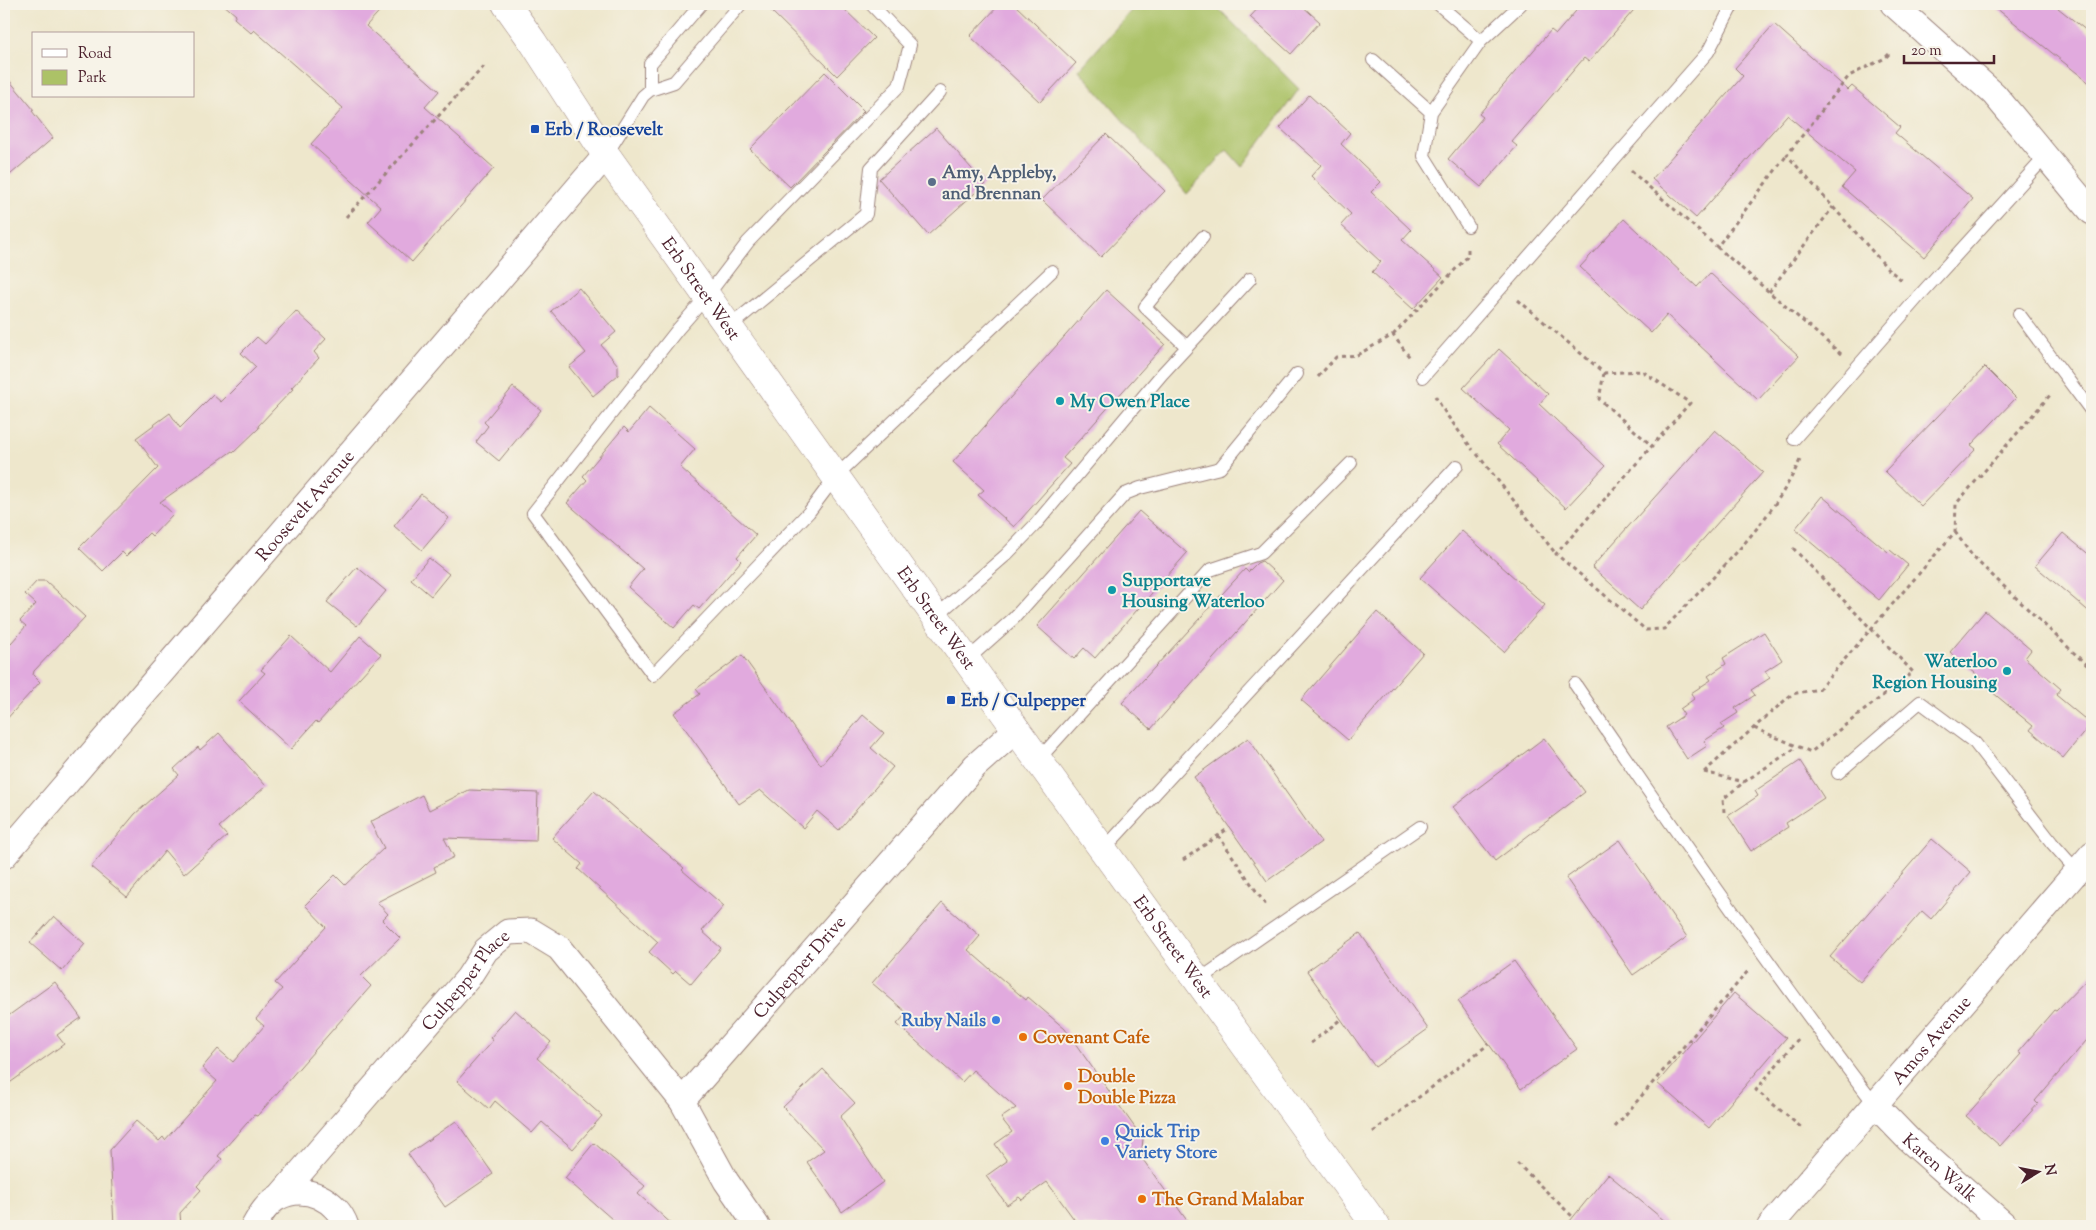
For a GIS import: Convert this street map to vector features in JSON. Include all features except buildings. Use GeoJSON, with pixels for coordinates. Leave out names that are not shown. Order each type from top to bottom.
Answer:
{"type":"FeatureCollection","features":[{"type":"Feature","properties":{"kind":"main road","name":"Erb Street West"},"geometry":{"type":"LineString","coordinates":[[506,4],[534,42],[606,155],[968,659],[1038,760],[1376,1226]]}},
{"type":"Feature","properties":{"kind":"street"},"geometry":{"type":"LineString","coordinates":[[1893,4],[1994,94],[2047,155],[2092,212]]}},
{"type":"Feature","properties":{"kind":"street","name":"Roosevelt Avenue"},"geometry":{"type":"LineString","coordinates":[[4,856],[606,155]]}},
{"type":"Feature","properties":{"kind":"street","name":"Culpepper Drive"},"geometry":{"type":"LineString","coordinates":[[682,1101],[975,766],[1017,729]]}},
{"type":"Feature","properties":{"kind":"street","name":"Amos Avenue"},"geometry":{"type":"LineString","coordinates":[[1770,1226],[2085,863]]}},
{"type":"Feature","properties":{"kind":"street","name":"Culpepper Place"},"geometry":{"type":"LineString","coordinates":[[254,1226],[262,1211],[280,1196],[468,978],[486,950],[508,932],[531,931],[559,948],[682,1101]]}},
{"type":"Feature","properties":{"kind":"street"},"geometry":{"type":"LineString","coordinates":[[682,1101],[726,1181],[757,1226]]}},
{"type":"Feature","properties":{"kind":"street","name":"Karen Walk"},"geometry":{"type":"LineString","coordinates":[[1876,1106],[1909,1140],[2006,1226]]}},
{"type":"Feature","properties":{"kind":"street"},"geometry":{"type":"LineString","coordinates":[[280,1196],[303,1192],[314,1194],[330,1202],[343,1217],[346,1226]]}},
{"type":"Feature","properties":{"kind":"lane"},"geometry":{"type":"LineString","coordinates":[[650,90],[650,64],[701,4]]}},
{"type":"Feature","properties":{"kind":"lane"},"geometry":{"type":"LineString","coordinates":[[606,155],[643,96],[650,90],[674,82],[741,4]]}},
{"type":"Feature","properties":{"kind":"lane"},"geometry":{"type":"LineString","coordinates":[[870,4],[910,45],[899,86],[748,242],[533,513],[653,675],[809,512],[836,476],[1052,271]]}},
{"type":"Feature","properties":{"kind":"lane"},"geometry":{"type":"LineString","coordinates":[[1438,4],[1481,41]]}},
{"type":"Feature","properties":{"kind":"lane"},"geometry":{"type":"LineString","coordinates":[[1468,226],[1424,156],[1431,112],[1481,41],[1522,4]]}},
{"type":"Feature","properties":{"kind":"lane"},"geometry":{"type":"LineString","coordinates":[[1423,377],[1708,52],[1733,4]]}},
{"type":"Feature","properties":{"kind":"lane"},"geometry":{"type":"LineString","coordinates":[[1373,60],[1431,112]]}},
{"type":"Feature","properties":{"kind":"lane"},"geometry":{"type":"LineString","coordinates":[[729,327],[866,214],[871,168],[940,92]]}},
{"type":"Feature","properties":{"kind":"lane"},"geometry":{"type":"LineString","coordinates":[[1794,439],[1919,296],[2047,155]]}},
{"type":"Feature","properties":{"kind":"lane"},"geometry":{"type":"LineString","coordinates":[[1187,347],[1145,307],[1203,238]]}},
{"type":"Feature","properties":{"kind":"lane"},"geometry":{"type":"LineString","coordinates":[[936,616],[1006,554],[1035,525],[1187,347],[1250,279]]}},
{"type":"Feature","properties":{"kind":"lane"},"geometry":{"type":"LineString","coordinates":[[2019,314],[2092,412]]}},
{"type":"Feature","properties":{"kind":"lane"},"geometry":{"type":"LineString","coordinates":[[968,659],[1014,618],[1125,494],[1140,488],[1220,468],[1297,374]]}},
{"type":"Feature","properties":{"kind":"lane"},"geometry":{"type":"LineString","coordinates":[[1038,760],[1210,570],[1261,553],[1351,463]]}},
{"type":"Feature","properties":{"kind":"lane"},"geometry":{"type":"LineString","coordinates":[[1104,849],[1457,466]]}},
{"type":"Feature","properties":{"kind":"lane"},"geometry":{"type":"LineString","coordinates":[[1575,684],[1661,810],[1812,1021],[1876,1106]]}},
{"type":"Feature","properties":{"kind":"lane"},"geometry":{"type":"LineString","coordinates":[[1838,773],[1920,702],[1975,743],[2052,843],[2085,863]]}},
{"type":"Feature","properties":{"kind":"lane"},"geometry":{"type":"LineString","coordinates":[[1199,980],[1420,827]]}},
{"type":"Feature","properties":{"kind":"path"},"geometry":{"type":"LineString","coordinates":[[1717,247],[1850,76],[1885,58],[1889,54]]}},
{"type":"Feature","properties":{"kind":"path"},"geometry":{"type":"LineString","coordinates":[[346,217],[486,64]]}},
{"type":"Feature","properties":{"kind":"path"},"geometry":{"type":"LineString","coordinates":[[1787,155],[1888,269],[1919,296]]}},
{"type":"Feature","properties":{"kind":"path"},"geometry":{"type":"LineString","coordinates":[[1615,157],[1856,368]]}},
{"type":"Feature","properties":{"kind":"path"},"geometry":{"type":"LineString","coordinates":[[1769,292],[1833,207]]}},
{"type":"Feature","properties":{"kind":"path"},"geometry":{"type":"LineString","coordinates":[[1393,335],[1468,256],[1468,226]]}},
{"type":"Feature","properties":{"kind":"path"},"geometry":{"type":"LineString","coordinates":[[1503,286],[1604,373],[1642,370],[1690,403],[1556,554]]}},
{"type":"Feature","properties":{"kind":"path"},"geometry":{"type":"LineString","coordinates":[[1604,373],[1598,399],[1652,446]]}},
{"type":"Feature","properties":{"kind":"path"},"geometry":{"type":"LineString","coordinates":[[1423,377],[1446,414],[1556,554],[1646,630],[1664,629],[1759,526],[1790,482],[1802,456],[1794,439]]}},
{"type":"Feature","properties":{"kind":"path"},"geometry":{"type":"LineString","coordinates":[[1744,782],[1704,772],[1792,694],[1819,689],[1955,532],[1956,504],[2066,377]]}},
{"type":"Feature","properties":{"kind":"path"},"geometry":{"type":"LineString","coordinates":[[1955,532],[1973,556],[2092,670]]}},
{"type":"Feature","properties":{"kind":"path"},"geometry":{"type":"LineString","coordinates":[[1754,728],[1811,752],[1913,672],[1792,546]]}},
{"type":"Feature","properties":{"kind":"path"},"geometry":{"type":"LineString","coordinates":[[1724,812],[1723,798],[1798,746]]}},
{"type":"Feature","properties":{"kind":"path"},"geometry":{"type":"LineString","coordinates":[[1182,860],[1229,828]]}},
{"type":"Feature","properties":{"kind":"path"},"geometry":{"type":"LineString","coordinates":[[1218,836],[1280,925]]}},
{"type":"Feature","properties":{"kind":"path"},"geometry":{"type":"LineString","coordinates":[[1615,1127],[1763,953]]}},
{"type":"Feature","properties":{"kind":"path"},"geometry":{"type":"LineString","coordinates":[[1311,1043],[1341,1019]]}},
{"type":"Feature","properties":{"kind":"path"},"geometry":{"type":"LineString","coordinates":[[1803,1129],[1756,1090],[1812,1021]]}},
{"type":"Feature","properties":{"kind":"path"},"geometry":{"type":"LineString","coordinates":[[1373,1132],[1489,1044]]}},
{"type":"Feature","properties":{"kind":"path"},"geometry":{"type":"LineString","coordinates":[[1517,1163],[1573,1217]]}},
{"type":"Feature","properties":{"kind":"green space"},"geometry":{"type":"Polygon","coordinates":[[[1137,4],[1214,4],[1299,89],[1242,167],[1227,150],[1187,194],[1079,70],[1137,4]]]}},
{"type":"Feature","properties":{"kind":"place","name":"Erb / Roosevelt"},"geometry":{"type":"Point","coordinates":[535,129]}},
{"type":"Feature","properties":{"kind":"place","name":"Amy, Appleby, and Brennan"},"geometry":{"type":"Point","coordinates":[932,182]}},
{"type":"Feature","properties":{"kind":"place","name":"My Owen Place"},"geometry":{"type":"Point","coordinates":[1060,401]}},
{"type":"Feature","properties":{"kind":"place","name":"Supportave Housing Waterloo"},"geometry":{"type":"Point","coordinates":[1112,590]}},
{"type":"Feature","properties":{"kind":"place","name":"Waterloo Region Housing"},"geometry":{"type":"Point","coordinates":[2007,671]}},
{"type":"Feature","properties":{"kind":"place","name":"Erb / Culpepper"},"geometry":{"type":"Point","coordinates":[951,700]}},
{"type":"Feature","properties":{"kind":"place","name":"Ruby Nails"},"geometry":{"type":"Point","coordinates":[996,1020]}},
{"type":"Feature","properties":{"kind":"place","name":"Covenant Cafe"},"geometry":{"type":"Point","coordinates":[1023,1037]}},
{"type":"Feature","properties":{"kind":"place","name":"Double Double Pizza"},"geometry":{"type":"Point","coordinates":[1068,1086]}},
{"type":"Feature","properties":{"kind":"place","name":"Quick Trip Variety Store"},"geometry":{"type":"Point","coordinates":[1105,1141]}},
{"type":"Feature","properties":{"kind":"place","name":"The Grand Malabar"},"geometry":{"type":"Point","coordinates":[1142,1199]}}]}
